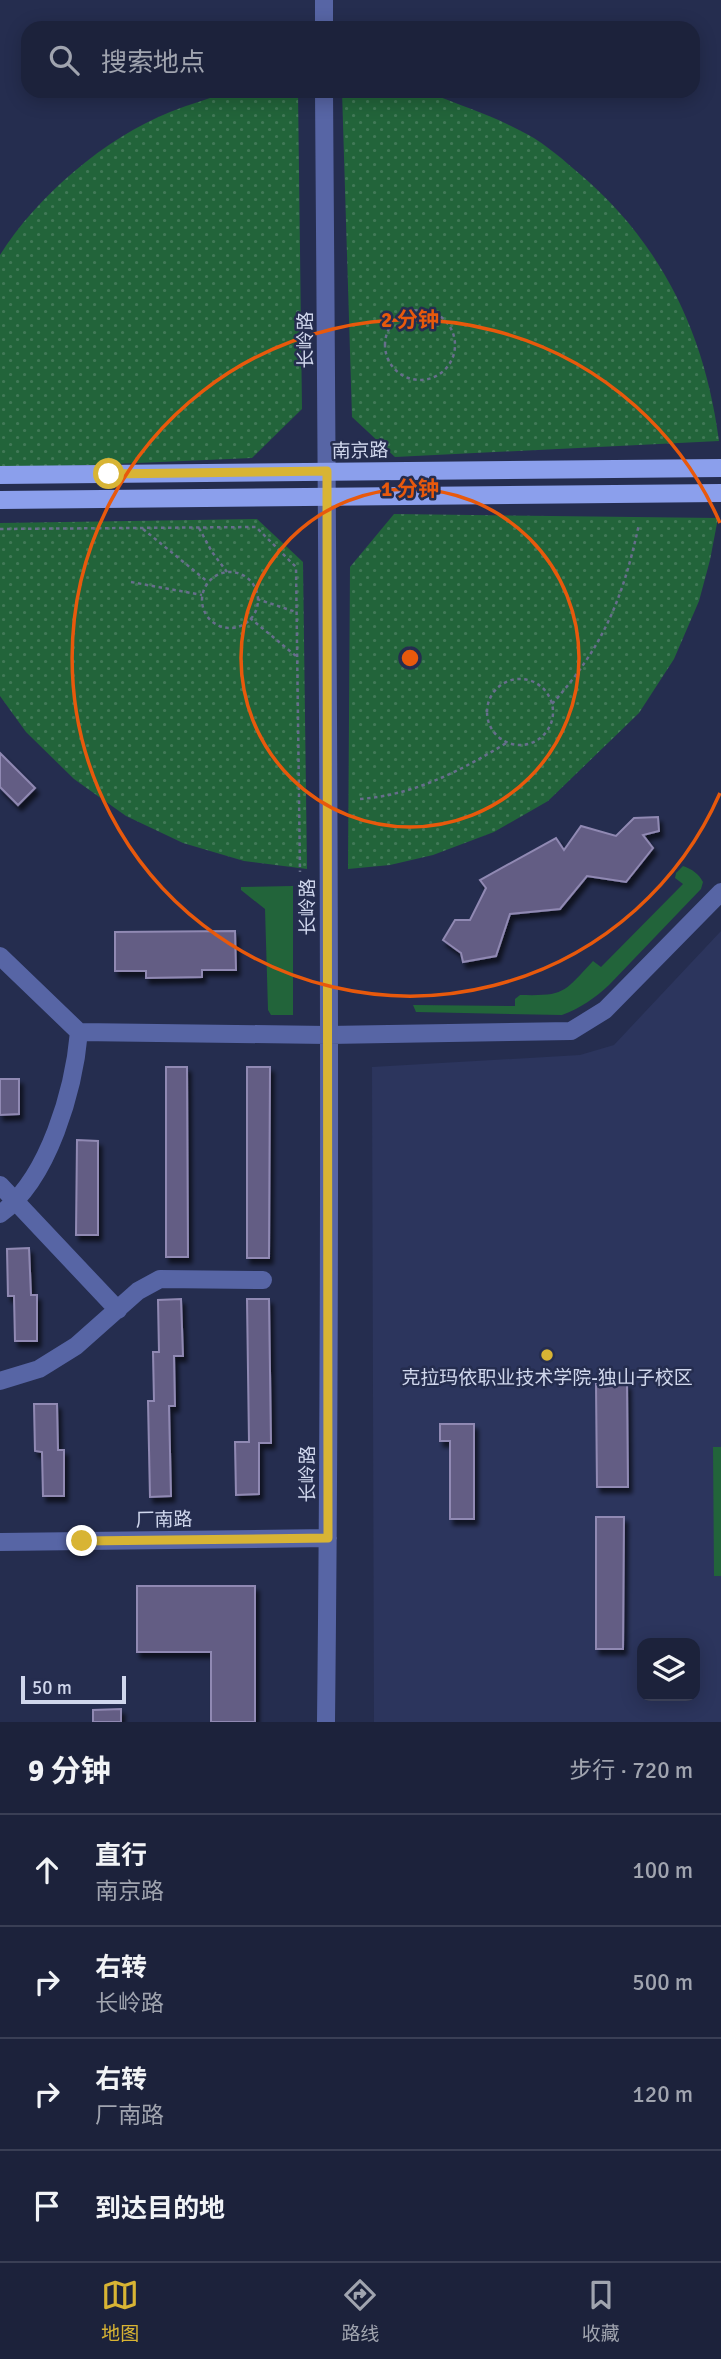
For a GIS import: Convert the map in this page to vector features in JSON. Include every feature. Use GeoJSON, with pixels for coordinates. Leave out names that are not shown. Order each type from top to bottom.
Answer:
{"type":"FeatureCollection","features":[{"type":"Feature","properties":{"kind":"main road","name":"南京路"},"geometry":{"type":"LineString","coordinates":[[0,475],[721,468]]}},
{"type":"Feature","properties":{"kind":"main road"},"geometry":{"type":"LineString","coordinates":[[0,500],[721,492]]}},
{"type":"Feature","properties":{"kind":"street"},"geometry":{"type":"LineString","coordinates":[[324,0],[324,21]]}},
{"type":"Feature","properties":{"kind":"street","name":"长岭路"},"geometry":{"type":"LineString","coordinates":[[324,98],[328,1035],[326,1722]]}},
{"type":"Feature","properties":{"kind":"street"},"geometry":{"type":"LineString","coordinates":[[0,956],[79,1032],[328,1035],[571,1031],[605,1010],[721,892]]}},
{"type":"Feature","properties":{"kind":"street"},"geometry":{"type":"LineString","coordinates":[[0,1214],[31,1181],[53,1140],[76,1065],[79,1032]]}},
{"type":"Feature","properties":{"kind":"street"},"geometry":{"type":"LineString","coordinates":[[0,1185],[118,1310]]}},
{"type":"Feature","properties":{"kind":"street"},"geometry":{"type":"LineString","coordinates":[[0,1381],[39,1369],[76,1346],[138,1291],[160,1279],[263,1280]]}},
{"type":"Feature","properties":{"kind":"street","name":"厂南路"},"geometry":{"type":"LineString","coordinates":[[0,1542],[328,1538]]}},
{"type":"Feature","properties":{"kind":"path"},"geometry":{"type":"LineString","coordinates":[[414,310],[428,310],[440,316],[450,326],[454,353],[448,365],[438,375],[426,380],[412,379],[399,374],[390,364],[385,351],[385,337],[391,324],[401,315],[414,310]]}},
{"type":"Feature","properties":{"kind":"path"},"geometry":{"type":"LineString","coordinates":[[552,704],[592,653],[610,621],[628,571],[639,524]]}},
{"type":"Feature","properties":{"kind":"path"},"geometry":{"type":"LineString","coordinates":[[0,530],[256,527],[296,567],[300,872]]}},
{"type":"Feature","properties":{"kind":"path"},"geometry":{"type":"LineString","coordinates":[[142,528],[208,582]]}},
{"type":"Feature","properties":{"kind":"path"},"geometry":{"type":"LineString","coordinates":[[199,528],[227,572]]}},
{"type":"Feature","properties":{"kind":"path"},"geometry":{"type":"LineString","coordinates":[[227,572],[245,576],[253,583],[258,604],[250,618],[236,627],[225,628],[206,616],[202,595],[213,577],[227,572]]}},
{"type":"Feature","properties":{"kind":"path"},"geometry":{"type":"LineString","coordinates":[[131,582],[202,595]]}},
{"type":"Feature","properties":{"kind":"path"},"geometry":{"type":"LineString","coordinates":[[257,599],[296,612]]}},
{"type":"Feature","properties":{"kind":"path"},"geometry":{"type":"LineString","coordinates":[[250,618],[296,656]]}},
{"type":"Feature","properties":{"kind":"path"},"geometry":{"type":"LineString","coordinates":[[527,679],[548,694],[552,704],[552,719],[547,731],[537,740],[525,744],[508,742],[492,729],[487,717],[488,704],[493,692],[503,683],[527,679]]}},
{"type":"Feature","properties":{"kind":"path"},"geometry":{"type":"LineString","coordinates":[[360,799],[383,797],[444,777],[508,742]]}},
{"type":"Feature","properties":{"kind":"shaded area","name":"克拉玛依职业技术学院-独山子校区"},"geometry":{"type":"Polygon","coordinates":[[[721,931],[721,1722],[374,1722],[372,1067],[580,1055],[614,1045],[721,931]]]}},
{"type":"Feature","properties":{"kind":"green space"},"geometry":{"type":"Polygon","coordinates":[[[210,98],[298,98],[302,409],[252,458],[0,469],[0,255],[33,211],[74,171],[121,137],[178,109],[210,98]]]}},
{"type":"Feature","properties":{"kind":"green space"},"geometry":{"type":"Polygon","coordinates":[[[342,98],[443,98],[519,130],[541,143],[569,164],[632,227],[655,258],[690,327],[703,363],[719,441],[395,457],[352,417],[342,98]]]}},
{"type":"Feature","properties":{"kind":"green space"},"geometry":{"type":"Polygon","coordinates":[[[394,514],[718,518],[699,601],[674,659],[639,713],[548,801],[494,832],[433,855],[390,865],[348,869],[350,567],[394,514]]]}},
{"type":"Feature","properties":{"kind":"green space"},"geometry":{"type":"Polygon","coordinates":[[[257,519],[303,562],[307,869],[244,861],[183,843],[126,816],[74,779],[26,732],[0,696],[0,523],[257,519]]]}},
{"type":"Feature","properties":{"kind":"green space"},"geometry":{"type":"Polygon","coordinates":[[[683,866],[692,870],[703,882],[701,889],[609,985],[582,1006],[562,1015],[416,1012],[413,1005],[515,1006],[515,999],[520,995],[546,995],[562,990],[593,961],[601,967],[683,884],[675,878],[683,866]]]}},
{"type":"Feature","properties":{"kind":"green space"},"geometry":{"type":"Polygon","coordinates":[[[293,886],[293,1015],[271,1015],[268,1010],[265,909],[241,890],[241,887],[293,886]]]}},
{"type":"Feature","properties":{"kind":"green space"},"geometry":{"type":"Polygon","coordinates":[[[713,1447],[721,1447],[721,1576],[714,1576],[713,1447]]]}},
{"type":"Feature","properties":{"kind":"building"},"geometry":{"type":"Polygon","coordinates":[[[0,753],[35,788],[18,805],[0,787],[0,753]]]}},
{"type":"Feature","properties":{"kind":"building"},"geometry":{"type":"Polygon","coordinates":[[[658,817],[659,831],[643,835],[653,848],[626,882],[587,876],[560,909],[510,914],[496,956],[463,962],[461,953],[443,940],[455,920],[470,920],[486,888],[480,880],[556,838],[564,850],[581,826],[616,836],[634,818],[658,817]]]}},
{"type":"Feature","properties":{"kind":"building"},"geometry":{"type":"Polygon","coordinates":[[[235,931],[236,970],[202,970],[202,977],[146,978],[146,971],[115,971],[115,932],[235,931]]]}},
{"type":"Feature","properties":{"kind":"building"},"geometry":{"type":"Polygon","coordinates":[[[166,1067],[187,1067],[188,1257],[166,1257],[166,1067]]]}},
{"type":"Feature","properties":{"kind":"building"},"geometry":{"type":"Polygon","coordinates":[[[247,1067],[270,1067],[269,1258],[247,1258],[247,1067]]]}},
{"type":"Feature","properties":{"kind":"building"},"geometry":{"type":"Polygon","coordinates":[[[0,1079],[19,1079],[19,1114],[0,1115],[0,1079]]]}},
{"type":"Feature","properties":{"kind":"building"},"geometry":{"type":"Polygon","coordinates":[[[77,1140],[98,1141],[98,1235],[76,1235],[77,1140]]]}},
{"type":"Feature","properties":{"kind":"building"},"geometry":{"type":"Polygon","coordinates":[[[29,1248],[31,1295],[37,1295],[37,1341],[15,1341],[14,1296],[8,1296],[7,1249],[29,1248]]]}},
{"type":"Feature","properties":{"kind":"building"},"geometry":{"type":"Polygon","coordinates":[[[181,1299],[183,1356],[174,1356],[175,1406],[169,1406],[171,1496],[150,1497],[148,1401],[154,1401],[153,1352],[159,1352],[158,1300],[181,1299]]]}},
{"type":"Feature","properties":{"kind":"building"},"geometry":{"type":"Polygon","coordinates":[[[247,1299],[269,1299],[271,1443],[259,1443],[259,1494],[236,1495],[235,1442],[249,1442],[247,1299]]]}},
{"type":"Feature","properties":{"kind":"building"},"geometry":{"type":"Polygon","coordinates":[[[596,1384],[627,1384],[628,1487],[597,1487],[596,1384]]]}},
{"type":"Feature","properties":{"kind":"building"},"geometry":{"type":"Polygon","coordinates":[[[34,1404],[57,1404],[58,1450],[64,1450],[64,1496],[43,1496],[42,1452],[35,1451],[34,1404]]]}},
{"type":"Feature","properties":{"kind":"building"},"geometry":{"type":"Polygon","coordinates":[[[440,1424],[474,1424],[474,1519],[450,1519],[450,1441],[440,1441],[440,1424]]]}},
{"type":"Feature","properties":{"kind":"building"},"geometry":{"type":"Polygon","coordinates":[[[596,1517],[624,1517],[623,1649],[596,1649],[596,1517]]]}},
{"type":"Feature","properties":{"kind":"building"},"geometry":{"type":"Polygon","coordinates":[[[137,1586],[255,1586],[255,1722],[211,1722],[211,1652],[137,1652],[137,1586]]]}},
{"type":"Feature","properties":{"kind":"building"},"geometry":{"type":"Polygon","coordinates":[[[121,1709],[121,1722],[93,1722],[93,1710],[121,1709]]]}},
{"type":"Feature","properties":{"kind":"place","name":"克拉玛依职业技术学院-独山子校区"},"geometry":{"type":"Point","coordinates":[547,1355]}},
{"type":"Feature","properties":{"kind":"route"},"geometry":{"type":"LineString","coordinates":[[82,1541],[328,1538],[327,471],[109,474]]}}]}
